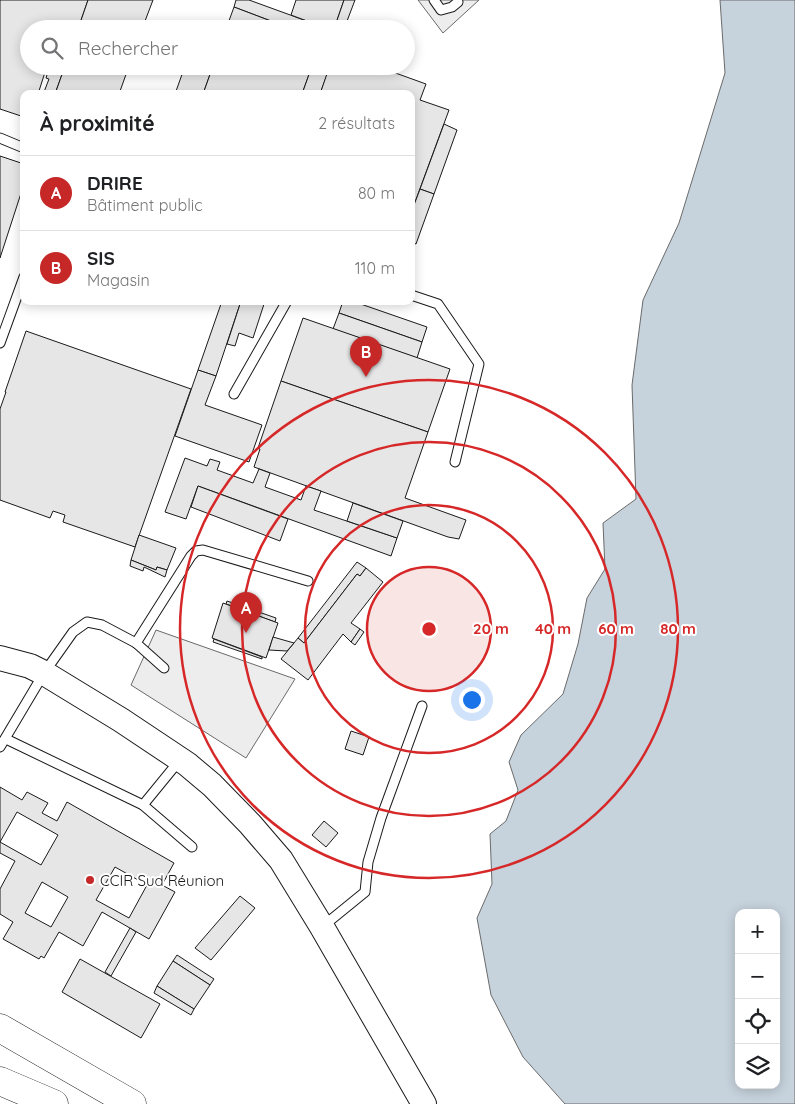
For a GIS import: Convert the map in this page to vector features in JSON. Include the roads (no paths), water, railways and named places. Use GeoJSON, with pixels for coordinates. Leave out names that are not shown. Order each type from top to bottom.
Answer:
{"type":"FeatureCollection","features":[{"type":"Feature","properties":{"kind":"highway"},"geometry":{"type":"LineString","coordinates":[[0,1028],[132,1104]]}},
{"type":"Feature","properties":{"kind":"highway"},"geometry":{"type":"LineString","coordinates":[[0,1081],[54,1104]]}},
{"type":"Feature","properties":{"kind":"street"},"geometry":{"type":"LineString","coordinates":[[0,640],[37,669],[121,720],[180,759],[212,785],[250,824],[281,860],[424,1104]]}},
{"type":"Feature","properties":{"kind":"street"},"geometry":{"type":"LineString","coordinates":[[0,658],[37,669]]}},
{"type":"Feature","properties":{"kind":"lane"},"geometry":{"type":"LineString","coordinates":[[434,0],[440,10],[452,7],[458,2]]}},
{"type":"Feature","properties":{"kind":"lane"},"geometry":{"type":"LineString","coordinates":[[0,138],[20,146]]}},
{"type":"Feature","properties":{"kind":"lane"},"geometry":{"type":"LineString","coordinates":[[0,343],[20,288]]}},
{"type":"Feature","properties":{"kind":"lane"},"geometry":{"type":"LineString","coordinates":[[415,296],[438,304],[480,364],[455,462]]}},
{"type":"Feature","properties":{"kind":"lane"},"geometry":{"type":"LineString","coordinates":[[234,394],[285,305]]}},
{"type":"Feature","properties":{"kind":"lane"},"geometry":{"type":"LineString","coordinates":[[136,643],[196,551],[203,550],[308,582]]}},
{"type":"Feature","properties":{"kind":"lane"},"geometry":{"type":"LineString","coordinates":[[0,747],[6,739],[37,669],[73,632],[87,622],[102,625],[136,643],[164,668]]}},
{"type":"Feature","properties":{"kind":"lane"},"geometry":{"type":"LineString","coordinates":[[0,652],[37,669]]}},
{"type":"Feature","properties":{"kind":"lane"},"geometry":{"type":"LineString","coordinates":[[322,927],[365,892],[368,862],[381,818],[422,706]]}},
{"type":"Feature","properties":{"kind":"lane"},"geometry":{"type":"LineString","coordinates":[[6,739],[143,805],[192,847]]}},
{"type":"Feature","properties":{"kind":"lane"},"geometry":{"type":"LineString","coordinates":[[143,805],[180,759]]}},
{"type":"Feature","properties":{"kind":"place","name":"SIS"},"geometry":{"type":"Point","coordinates":[366,377]}},
{"type":"Feature","properties":{"kind":"place","name":"DRIRE"},"geometry":{"type":"Point","coordinates":[246,633]}},
{"type":"Feature","properties":{"kind":"place","name":"CCIR Sud Réunion"},"geometry":{"type":"Point","coordinates":[90,880]}}]}
